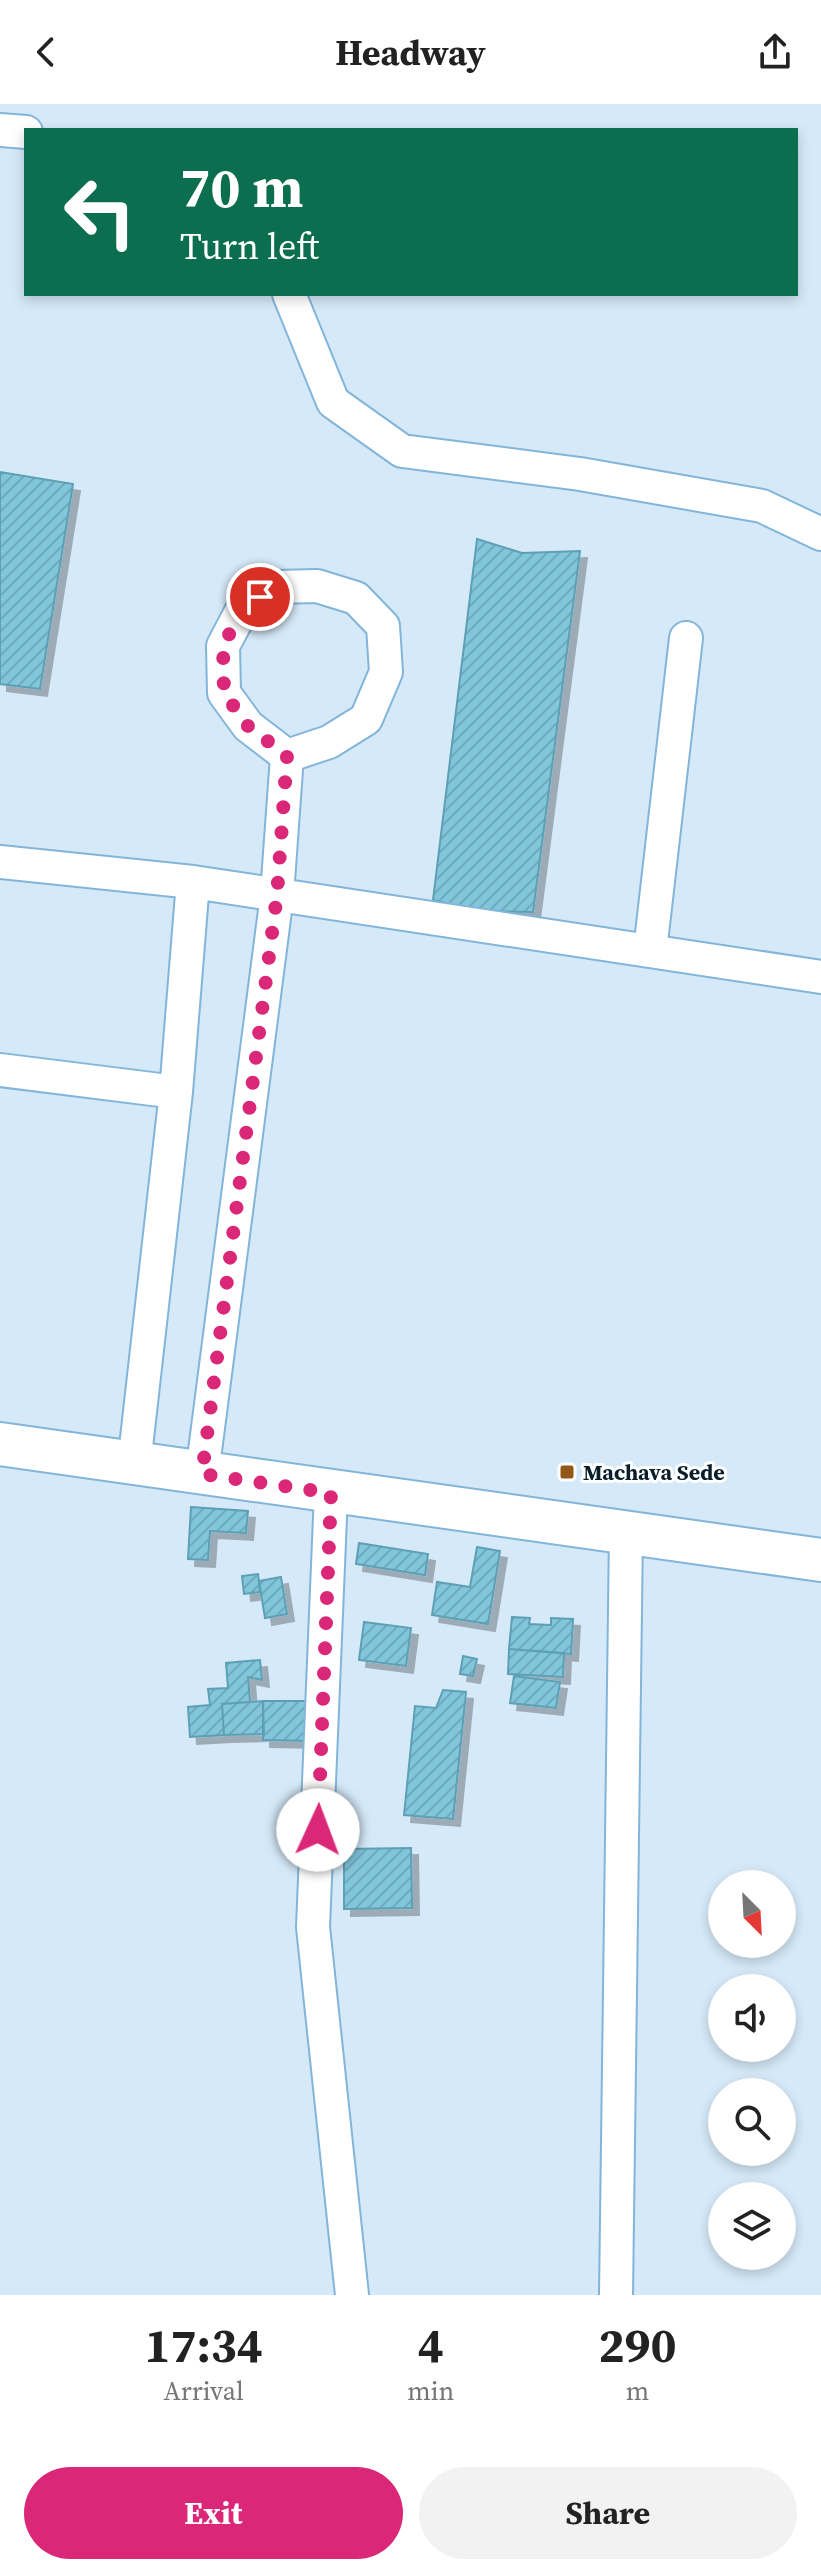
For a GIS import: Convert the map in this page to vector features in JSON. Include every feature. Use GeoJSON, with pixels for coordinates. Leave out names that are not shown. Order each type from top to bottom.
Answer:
{"type":"FeatureCollection","features":[{"type":"Feature","properties":{"kind":"main road"},"geometry":{"type":"LineString","coordinates":[[0,1444],[821,1560]]}},
{"type":"Feature","properties":{"kind":"street"},"geometry":{"type":"LineString","coordinates":[[0,130],[24,132]]}},
{"type":"Feature","properties":{"kind":"street"},"geometry":{"type":"LineString","coordinates":[[290,296],[333,402],[402,451],[580,474],[762,506],[821,534]]}},
{"type":"Feature","properties":{"kind":"street"},"geometry":{"type":"LineString","coordinates":[[317,586],[356,598],[383,626],[386,672],[366,719],[329,742],[287,756],[248,726],[224,693],[223,646],[244,606],[276,587],[317,586]]}},
{"type":"Feature","properties":{"kind":"street"},"geometry":{"type":"LineString","coordinates":[[650,951],[686,638]]}},
{"type":"Feature","properties":{"kind":"street"},"geometry":{"type":"LineString","coordinates":[[202,1474],[277,895],[287,756]]}},
{"type":"Feature","properties":{"kind":"street"},"geometry":{"type":"LineString","coordinates":[[0,862],[158,876],[821,977]]}},
{"type":"Feature","properties":{"kind":"street"},"geometry":{"type":"LineString","coordinates":[[134,1465],[176,1092],[193,882]]}},
{"type":"Feature","properties":{"kind":"street"},"geometry":{"type":"LineString","coordinates":[[0,1070],[176,1092]]}},
{"type":"Feature","properties":{"kind":"street"},"geometry":{"type":"LineString","coordinates":[[331,1493],[313,1927],[352,2295]]}},
{"type":"Feature","properties":{"kind":"street"},"geometry":{"type":"LineString","coordinates":[[616,2295],[626,1533]]}},
{"type":"Feature","properties":{"kind":"building"},"geometry":{"type":"Polygon","coordinates":[[[0,472],[73,484],[40,689],[0,684],[0,472]]]}},
{"type":"Feature","properties":{"kind":"building"},"geometry":{"type":"Polygon","coordinates":[[[477,539],[522,553],[580,551],[533,912],[479,911],[433,900],[477,539]]]}},
{"type":"Feature","properties":{"kind":"building"},"geometry":{"type":"Polygon","coordinates":[[[191,1507],[248,1511],[246,1533],[210,1531],[208,1560],[188,1559],[191,1507]]]}},
{"type":"Feature","properties":{"kind":"building"},"geometry":{"type":"Polygon","coordinates":[[[359,1543],[428,1554],[425,1575],[356,1564],[359,1543]]]}},
{"type":"Feature","properties":{"kind":"building"},"geometry":{"type":"Polygon","coordinates":[[[477,1547],[500,1551],[488,1624],[432,1615],[437,1582],[470,1587],[477,1547]]]}},
{"type":"Feature","properties":{"kind":"building"},"geometry":{"type":"Polygon","coordinates":[[[258,1574],[260,1592],[244,1594],[242,1576],[258,1574]]]}},
{"type":"Feature","properties":{"kind":"building"},"geometry":{"type":"Polygon","coordinates":[[[281,1577],[287,1614],[265,1618],[259,1581],[281,1577]]]}},
{"type":"Feature","properties":{"kind":"building"},"geometry":{"type":"Polygon","coordinates":[[[512,1617],[530,1618],[529,1624],[551,1625],[551,1618],[573,1619],[571,1654],[509,1649],[512,1617]]]}},
{"type":"Feature","properties":{"kind":"building"},"geometry":{"type":"Polygon","coordinates":[[[364,1622],[411,1628],[406,1666],[359,1660],[364,1622]]]}},
{"type":"Feature","properties":{"kind":"building"},"geometry":{"type":"Polygon","coordinates":[[[509,1649],[564,1653],[563,1677],[508,1674],[509,1649]]]}},
{"type":"Feature","properties":{"kind":"building"},"geometry":{"type":"Polygon","coordinates":[[[463,1656],[477,1659],[473,1676],[460,1674],[463,1656]]]}},
{"type":"Feature","properties":{"kind":"building"},"geometry":{"type":"Polygon","coordinates":[[[260,1660],[262,1680],[248,1677],[250,1702],[222,1704],[224,1735],[190,1737],[188,1707],[210,1705],[208,1689],[228,1688],[226,1663],[260,1660]]]}},
{"type":"Feature","properties":{"kind":"building"},"geometry":{"type":"Polygon","coordinates":[[[514,1676],[560,1682],[556,1708],[510,1703],[514,1676]]]}},
{"type":"Feature","properties":{"kind":"building"},"geometry":{"type":"Polygon","coordinates":[[[443,1690],[466,1692],[453,1819],[404,1815],[415,1706],[436,1708],[443,1690]]]}},
{"type":"Feature","properties":{"kind":"building"},"geometry":{"type":"Polygon","coordinates":[[[263,1701],[264,1734],[224,1735],[222,1704],[263,1701]]]}},
{"type":"Feature","properties":{"kind":"building"},"geometry":{"type":"Polygon","coordinates":[[[263,1701],[311,1701],[311,1741],[263,1740],[263,1701]]]}},
{"type":"Feature","properties":{"kind":"building"},"geometry":{"type":"Polygon","coordinates":[[[411,1848],[412,1908],[344,1909],[344,1849],[411,1848]]]}},
{"type":"Feature","properties":{"kind":"place","name":"Machava Sede"},"geometry":{"type":"Point","coordinates":[567,1472]}},
{"type":"Feature","properties":{"kind":"route"},"geometry":{"type":"LineString","coordinates":[[260,597],[244,606],[223,646],[224,693],[248,726],[287,756],[277,895],[202,1474],[331,1493],[318,1830]]}}]}
